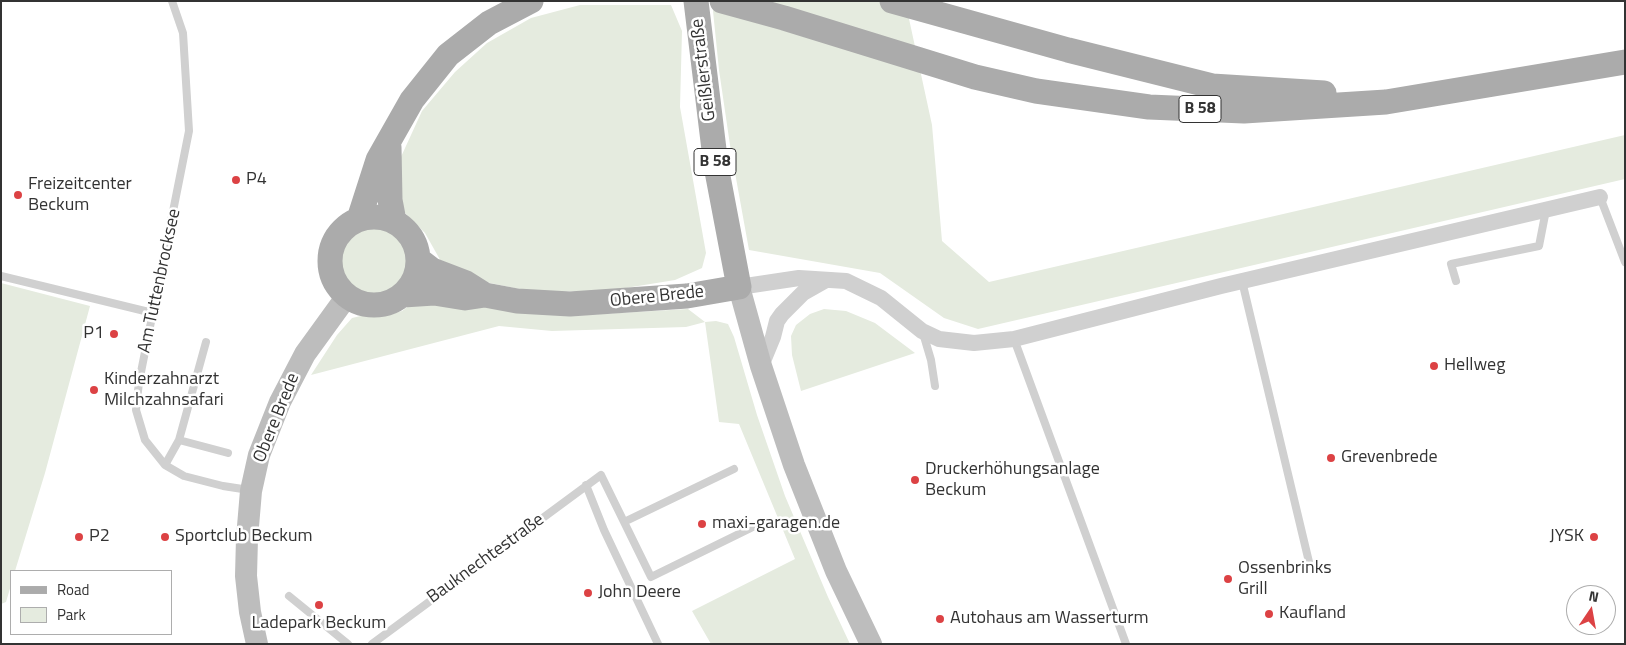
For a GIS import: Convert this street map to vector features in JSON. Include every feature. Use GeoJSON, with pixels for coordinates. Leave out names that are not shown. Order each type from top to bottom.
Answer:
{"type":"FeatureCollection","features":[{"type":"Feature","properties":{"kind":"main road"},"geometry":{"type":"LineString","coordinates":[[359,219],[378,160],[412,100],[448,55],[488,23],[531,1]]}},
{"type":"Feature","properties":{"kind":"main road","name":"Geißlerstraße"},"geometry":{"type":"LineString","coordinates":[[696,1],[716,166],[740,287]]}},
{"type":"Feature","properties":{"kind":"main road","name":"B 58"},"geometry":{"type":"LineString","coordinates":[[722,1],[784,18],[975,77],[1036,91],[1149,106],[1244,111],[1386,102],[1625,62]]}},
{"type":"Feature","properties":{"kind":"main road"},"geometry":{"type":"LineString","coordinates":[[892,1],[1068,50],[1212,86],[1327,93],[1386,102]]}},
{"type":"Feature","properties":{"kind":"main road"},"geometry":{"type":"LineString","coordinates":[[389,142],[390,200],[394,221]]}},
{"type":"Feature","properties":{"kind":"main road"},"geometry":{"type":"LineString","coordinates":[[371,216],[383,217],[394,221],[405,228],[413,238],[418,250],[419,260],[411,286],[403,295],[382,305],[364,304],[347,296],[339,288],[330,266],[330,254],[340,232],[349,224],[371,216]]}},
{"type":"Feature","properties":{"kind":"main road","name":"Obere Brede"},"geometry":{"type":"LineString","coordinates":[[419,260],[432,270],[466,283],[485,295]]}},
{"type":"Feature","properties":{"kind":"main road"},"geometry":{"type":"LineString","coordinates":[[740,287],[761,366],[804,492],[836,571],[871,644]]}},
{"type":"Feature","properties":{"kind":"main road","name":"Obere Brede"},"geometry":{"type":"LineString","coordinates":[[403,295],[434,293],[465,298],[485,295],[517,301],[570,304],[687,296],[740,287]]}},
{"type":"Feature","properties":{"kind":"main road","name":"Obere Brede"},"geometry":{"type":"LineString","coordinates":[[258,644],[250,612],[246,576],[246,538],[251,491],[259,455],[280,402],[305,354],[347,296]]}},
{"type":"Feature","properties":{"kind":"street"},"geometry":{"type":"LineString","coordinates":[[740,287],[799,278],[846,281],[881,298],[922,331],[939,339],[974,343],[1014,339],[1242,281],[1600,197]]}},
{"type":"Feature","properties":{"kind":"street"},"geometry":{"type":"LineString","coordinates":[[761,366],[773,337],[777,321],[782,314],[803,293],[826,280]]}},
{"type":"Feature","properties":{"kind":"lane","name":"Am Tuttenbrocksee"},"geometry":{"type":"LineString","coordinates":[[172,1],[183,33],[189,131],[139,382],[136,410],[145,440],[165,465],[184,476],[251,491]]}},
{"type":"Feature","properties":{"kind":"lane"},"geometry":{"type":"LineString","coordinates":[[1600,197],[1625,262]]}},
{"type":"Feature","properties":{"kind":"lane"},"geometry":{"type":"LineString","coordinates":[[1456,281],[1451,264],[1539,246],[1546,210]]}},
{"type":"Feature","properties":{"kind":"lane"},"geometry":{"type":"LineString","coordinates":[[1,276],[153,313]]}},
{"type":"Feature","properties":{"kind":"lane"},"geometry":{"type":"LineString","coordinates":[[1242,281],[1309,562]]}},
{"type":"Feature","properties":{"kind":"lane"},"geometry":{"type":"LineString","coordinates":[[922,331],[931,360],[935,386]]}},
{"type":"Feature","properties":{"kind":"lane"},"geometry":{"type":"LineString","coordinates":[[1014,339],[1126,644]]}},
{"type":"Feature","properties":{"kind":"lane"},"geometry":{"type":"LineString","coordinates":[[165,465],[179,440],[206,342]]}},
{"type":"Feature","properties":{"kind":"lane"},"geometry":{"type":"LineString","coordinates":[[179,440],[228,454]]}},
{"type":"Feature","properties":{"kind":"lane"},"geometry":{"type":"LineString","coordinates":[[734,469],[624,522],[651,577],[757,525]]}},
{"type":"Feature","properties":{"kind":"lane","name":"Bauknechtestraße"},"geometry":{"type":"LineString","coordinates":[[372,644],[601,475],[624,522]]}},
{"type":"Feature","properties":{"kind":"lane"},"geometry":{"type":"LineString","coordinates":[[586,486],[604,530],[658,644]]}},
{"type":"Feature","properties":{"kind":"lane"},"geometry":{"type":"LineString","coordinates":[[289,596],[348,644]]}},
{"type":"Feature","properties":{"kind":"green space"},"geometry":{"type":"Polygon","coordinates":[[[712,1],[886,1],[906,5],[932,125],[942,241],[989,282],[1625,135],[1625,179],[978,329],[944,318],[880,273],[749,250],[730,145],[719,70],[712,1]]]}},
{"type":"Feature","properties":{"kind":"green space"},"geometry":{"type":"Polygon","coordinates":[[[580,5],[671,5],[682,31],[680,107],[706,253],[702,268],[675,280],[607,291],[534,292],[480,281],[443,265],[425,233],[402,210],[400,159],[422,111],[455,72],[487,43],[531,18],[580,5]]]}},
{"type":"Feature","properties":{"kind":"green space"},"geometry":{"type":"Polygon","coordinates":[[[375,225],[395,231],[405,241],[411,261],[405,281],[395,291],[375,297],[355,291],[345,281],[339,261],[345,241],[355,231],[375,225]]]}},
{"type":"Feature","properties":{"kind":"green space"},"geometry":{"type":"Polygon","coordinates":[[[1,283],[90,306],[45,473],[15,570],[10,570],[10,588],[6,602],[1,604],[1,283]]]}},
{"type":"Feature","properties":{"kind":"green space"},"geometry":{"type":"Polygon","coordinates":[[[413,303],[530,308],[567,316],[688,309],[705,322],[686,327],[552,331],[499,326],[311,375],[337,335],[352,318],[365,315],[385,316],[402,311],[413,303]]]}},
{"type":"Feature","properties":{"kind":"green space"},"geometry":{"type":"Polygon","coordinates":[[[824,309],[846,311],[875,323],[915,353],[801,391],[792,355],[791,336],[796,325],[810,314],[824,309]]]}},
{"type":"Feature","properties":{"kind":"green space"},"geometry":{"type":"Polygon","coordinates":[[[716,321],[728,324],[734,337],[757,415],[785,496],[850,644],[711,644],[692,611],[795,559],[739,424],[719,422],[705,322],[716,321]]]}},
{"type":"Feature","properties":{"kind":"place","name":"P4"},"geometry":{"type":"Point","coordinates":[236,180]}},
{"type":"Feature","properties":{"kind":"place","name":"Freizeitcenter Beckum"},"geometry":{"type":"Point","coordinates":[18,195]}},
{"type":"Feature","properties":{"kind":"place","name":"P1"},"geometry":{"type":"Point","coordinates":[114,334]}},
{"type":"Feature","properties":{"kind":"place","name":"Hellweg"},"geometry":{"type":"Point","coordinates":[1434,366]}},
{"type":"Feature","properties":{"kind":"place","name":"Kinderzahnarzt Milchzahnsafari"},"geometry":{"type":"Point","coordinates":[94,390]}},
{"type":"Feature","properties":{"kind":"place","name":"Grevenbrede"},"geometry":{"type":"Point","coordinates":[1331,458]}},
{"type":"Feature","properties":{"kind":"place","name":"Druckerhöhungsanlage Beckum"},"geometry":{"type":"Point","coordinates":[915,480]}},
{"type":"Feature","properties":{"kind":"place","name":"maxi-garagen.de"},"geometry":{"type":"Point","coordinates":[702,524]}},
{"type":"Feature","properties":{"kind":"place","name":"P2"},"geometry":{"type":"Point","coordinates":[79,537]}},
{"type":"Feature","properties":{"kind":"place","name":"Sportclub Beckum"},"geometry":{"type":"Point","coordinates":[165,537]}},
{"type":"Feature","properties":{"kind":"place","name":"JYSK"},"geometry":{"type":"Point","coordinates":[1594,537]}},
{"type":"Feature","properties":{"kind":"place","name":"Ossenbrinks Grill"},"geometry":{"type":"Point","coordinates":[1228,579]}},
{"type":"Feature","properties":{"kind":"place","name":"John Deere"},"geometry":{"type":"Point","coordinates":[588,593]}},
{"type":"Feature","properties":{"kind":"place","name":"Ladepark Beckum"},"geometry":{"type":"Point","coordinates":[319,605]}},
{"type":"Feature","properties":{"kind":"place","name":"Kaufland"},"geometry":{"type":"Point","coordinates":[1269,614]}},
{"type":"Feature","properties":{"kind":"place","name":"Autohaus am Wasserturm"},"geometry":{"type":"Point","coordinates":[940,619]}}]}
